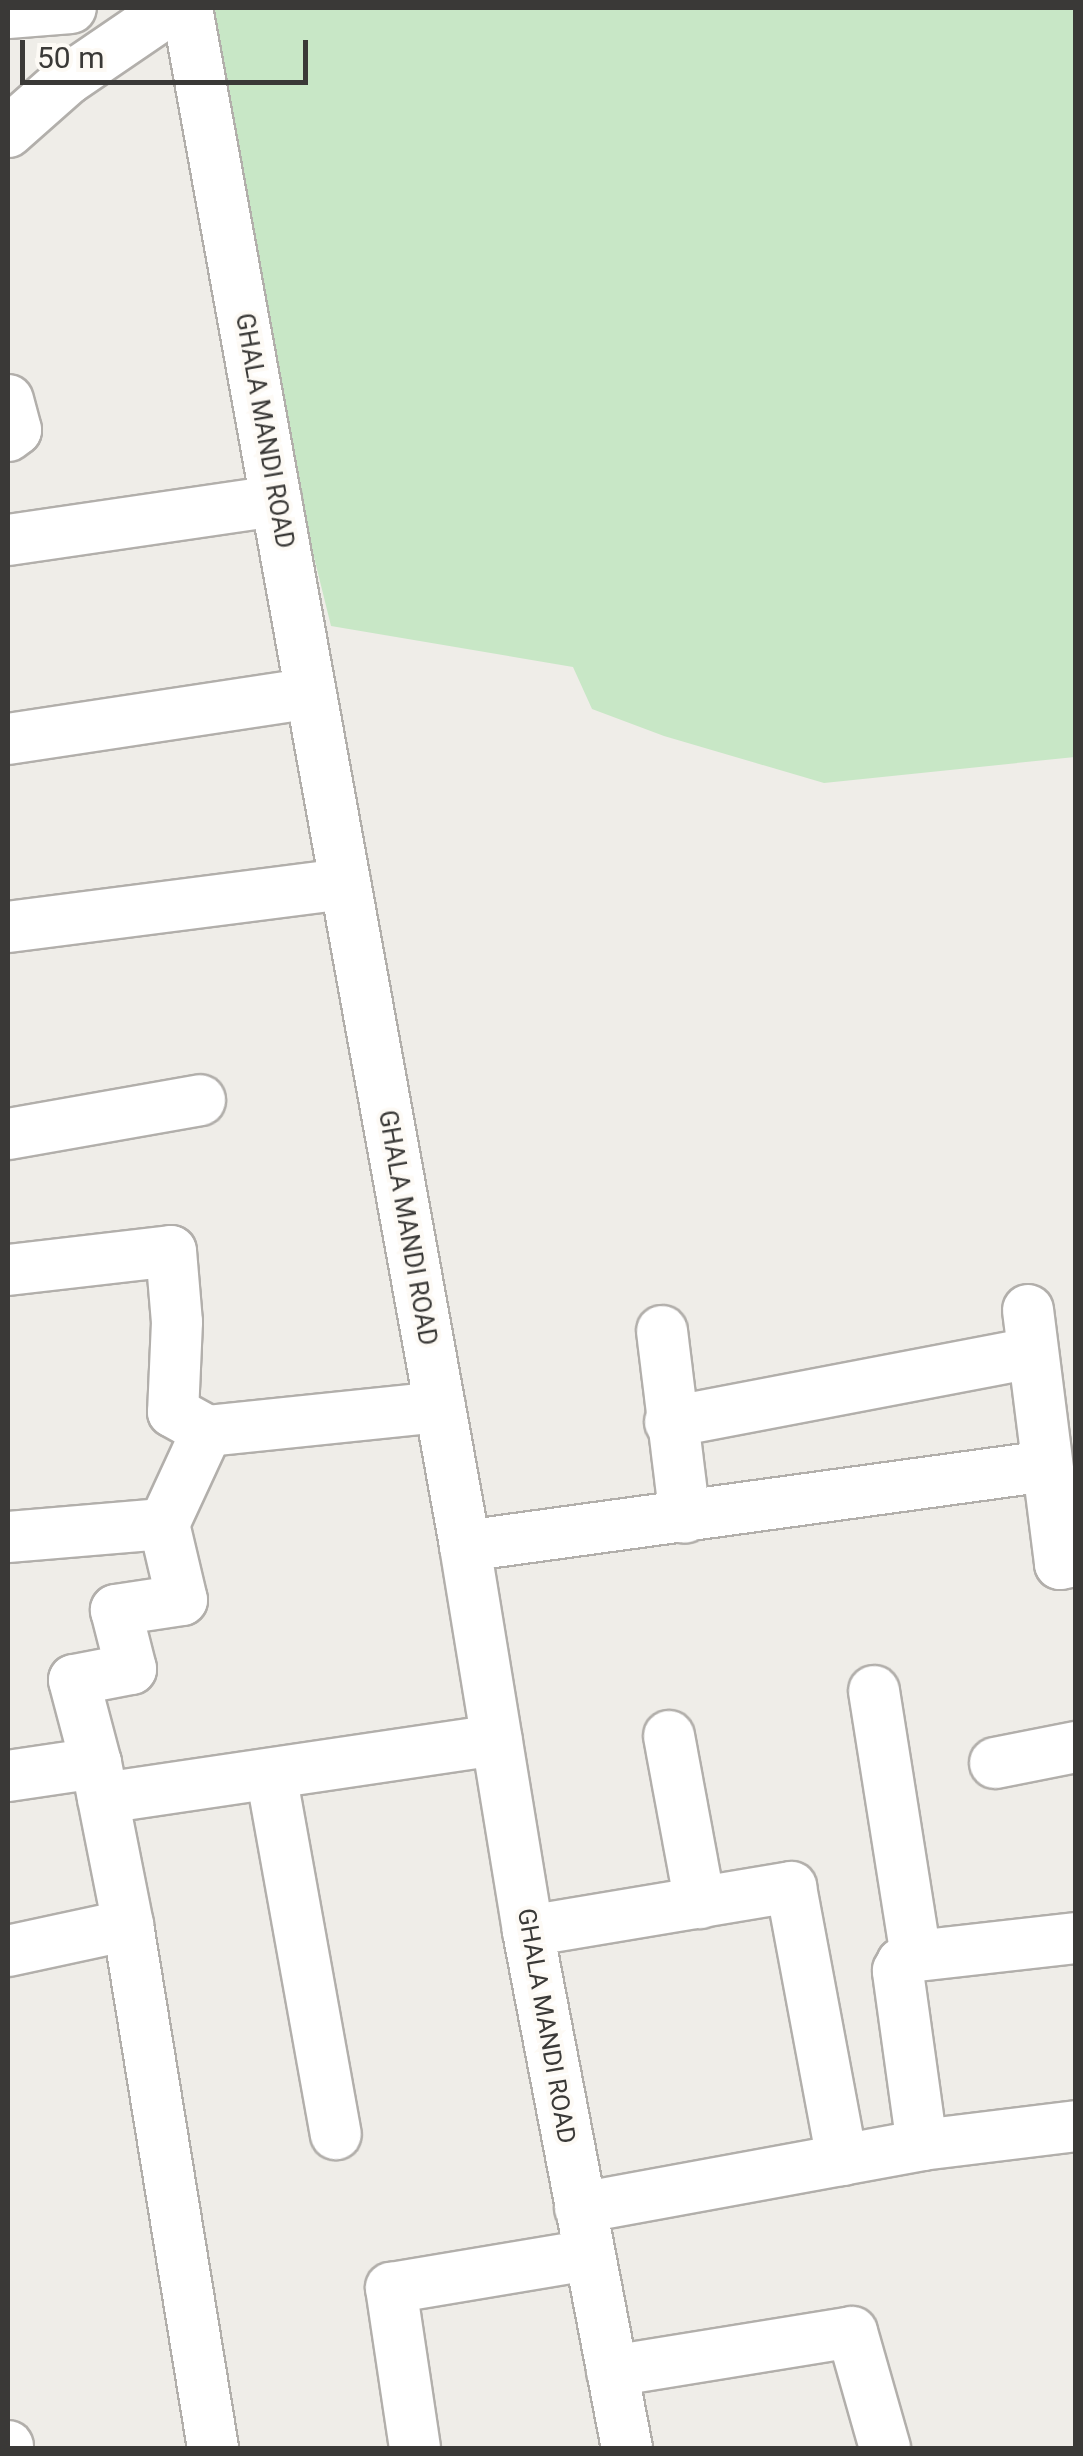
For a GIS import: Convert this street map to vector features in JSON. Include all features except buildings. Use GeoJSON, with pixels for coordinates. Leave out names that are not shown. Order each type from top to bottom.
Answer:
{"type":"FeatureCollection","features":[{"type":"Feature","properties":{"kind":"street"},"geometry":{"type":"LineString","coordinates":[[8,13],[71,8]]}},
{"type":"Feature","properties":{"kind":"street"},"geometry":{"type":"LineString","coordinates":[[8,132],[68,79],[172,8]]}},
{"type":"Feature","properties":{"kind":"street","name":"GHALA MANDI ROAD"},"geometry":{"type":"LineString","coordinates":[[187,8],[465,1546],[528,1931],[626,2448]]}},
{"type":"Feature","properties":{"kind":"street"},"geometry":{"type":"LineString","coordinates":[[8,400],[16,430],[8,436]]}},
{"type":"Feature","properties":{"kind":"street"},"geometry":{"type":"LineString","coordinates":[[8,540],[276,501]]}},
{"type":"Feature","properties":{"kind":"street"},"geometry":{"type":"LineString","coordinates":[[8,739],[311,693]]}},
{"type":"Feature","properties":{"kind":"street"},"geometry":{"type":"LineString","coordinates":[[8,928],[346,884]]}},
{"type":"Feature","properties":{"kind":"street"},"geometry":{"type":"LineString","coordinates":[[8,1134],[200,1100]]}},
{"type":"Feature","properties":{"kind":"street"},"geometry":{"type":"LineString","coordinates":[[8,1270],[171,1251],[177,1322],[172,1412],[208,1431],[440,1408]]}},
{"type":"Feature","properties":{"kind":"street"},"geometry":{"type":"LineString","coordinates":[[662,1331],[670,1422],[686,1518]]}},
{"type":"Feature","properties":{"kind":"street"},"geometry":{"type":"LineString","coordinates":[[670,1422],[1043,1351],[1047,1466],[1060,1564],[1076,1560]]}},
{"type":"Feature","properties":{"kind":"street"},"geometry":{"type":"LineString","coordinates":[[208,1431],[164,1524],[182,1600],[116,1610],[131,1669],[74,1680],[100,1781],[128,1926],[213,2448]]}},
{"type":"Feature","properties":{"kind":"street"},"geometry":{"type":"LineString","coordinates":[[465,1546],[1047,1466]]}},
{"type":"Feature","properties":{"kind":"street"},"geometry":{"type":"LineString","coordinates":[[8,1536],[164,1524]]}},
{"type":"Feature","properties":{"kind":"street"},"geometry":{"type":"LineString","coordinates":[[874,1691],[916,1956]]}},
{"type":"Feature","properties":{"kind":"street"},"geometry":{"type":"LineString","coordinates":[[669,1736],[700,1903]]}},
{"type":"Feature","properties":{"kind":"street"},"geometry":{"type":"LineString","coordinates":[[8,1776],[100,1781],[271,1774],[497,1740]]}},
{"type":"Feature","properties":{"kind":"street"},"geometry":{"type":"LineString","coordinates":[[996,1763],[1076,1748]]}},
{"type":"Feature","properties":{"kind":"street"},"geometry":{"type":"LineString","coordinates":[[271,1774],[336,2134]]}},
{"type":"Feature","properties":{"kind":"street"},"geometry":{"type":"LineString","coordinates":[[528,1931],[791,1887],[842,2160]]}},
{"type":"Feature","properties":{"kind":"street"},"geometry":{"type":"LineString","coordinates":[[8,1951],[128,1926]]}},
{"type":"Feature","properties":{"kind":"street"},"geometry":{"type":"LineString","coordinates":[[922,2145],[898,1971],[902,1963],[916,1956],[1076,1938]]}},
{"type":"Feature","properties":{"kind":"street"},"geometry":{"type":"LineString","coordinates":[[415,2448],[391,2288],[842,2160],[922,2145],[1076,2126]]}},
{"type":"Feature","properties":{"kind":"street"},"geometry":{"type":"LineString","coordinates":[[612,2372],[852,2332],[884,2448]]}},
{"type":"Feature","properties":{"kind":"green space"},"geometry":{"type":"Polygon","coordinates":[[[200,8],[1075,8],[1075,757],[824,783],[664,736],[592,709],[573,667],[331,626],[213,148],[200,8]]]}}]}
